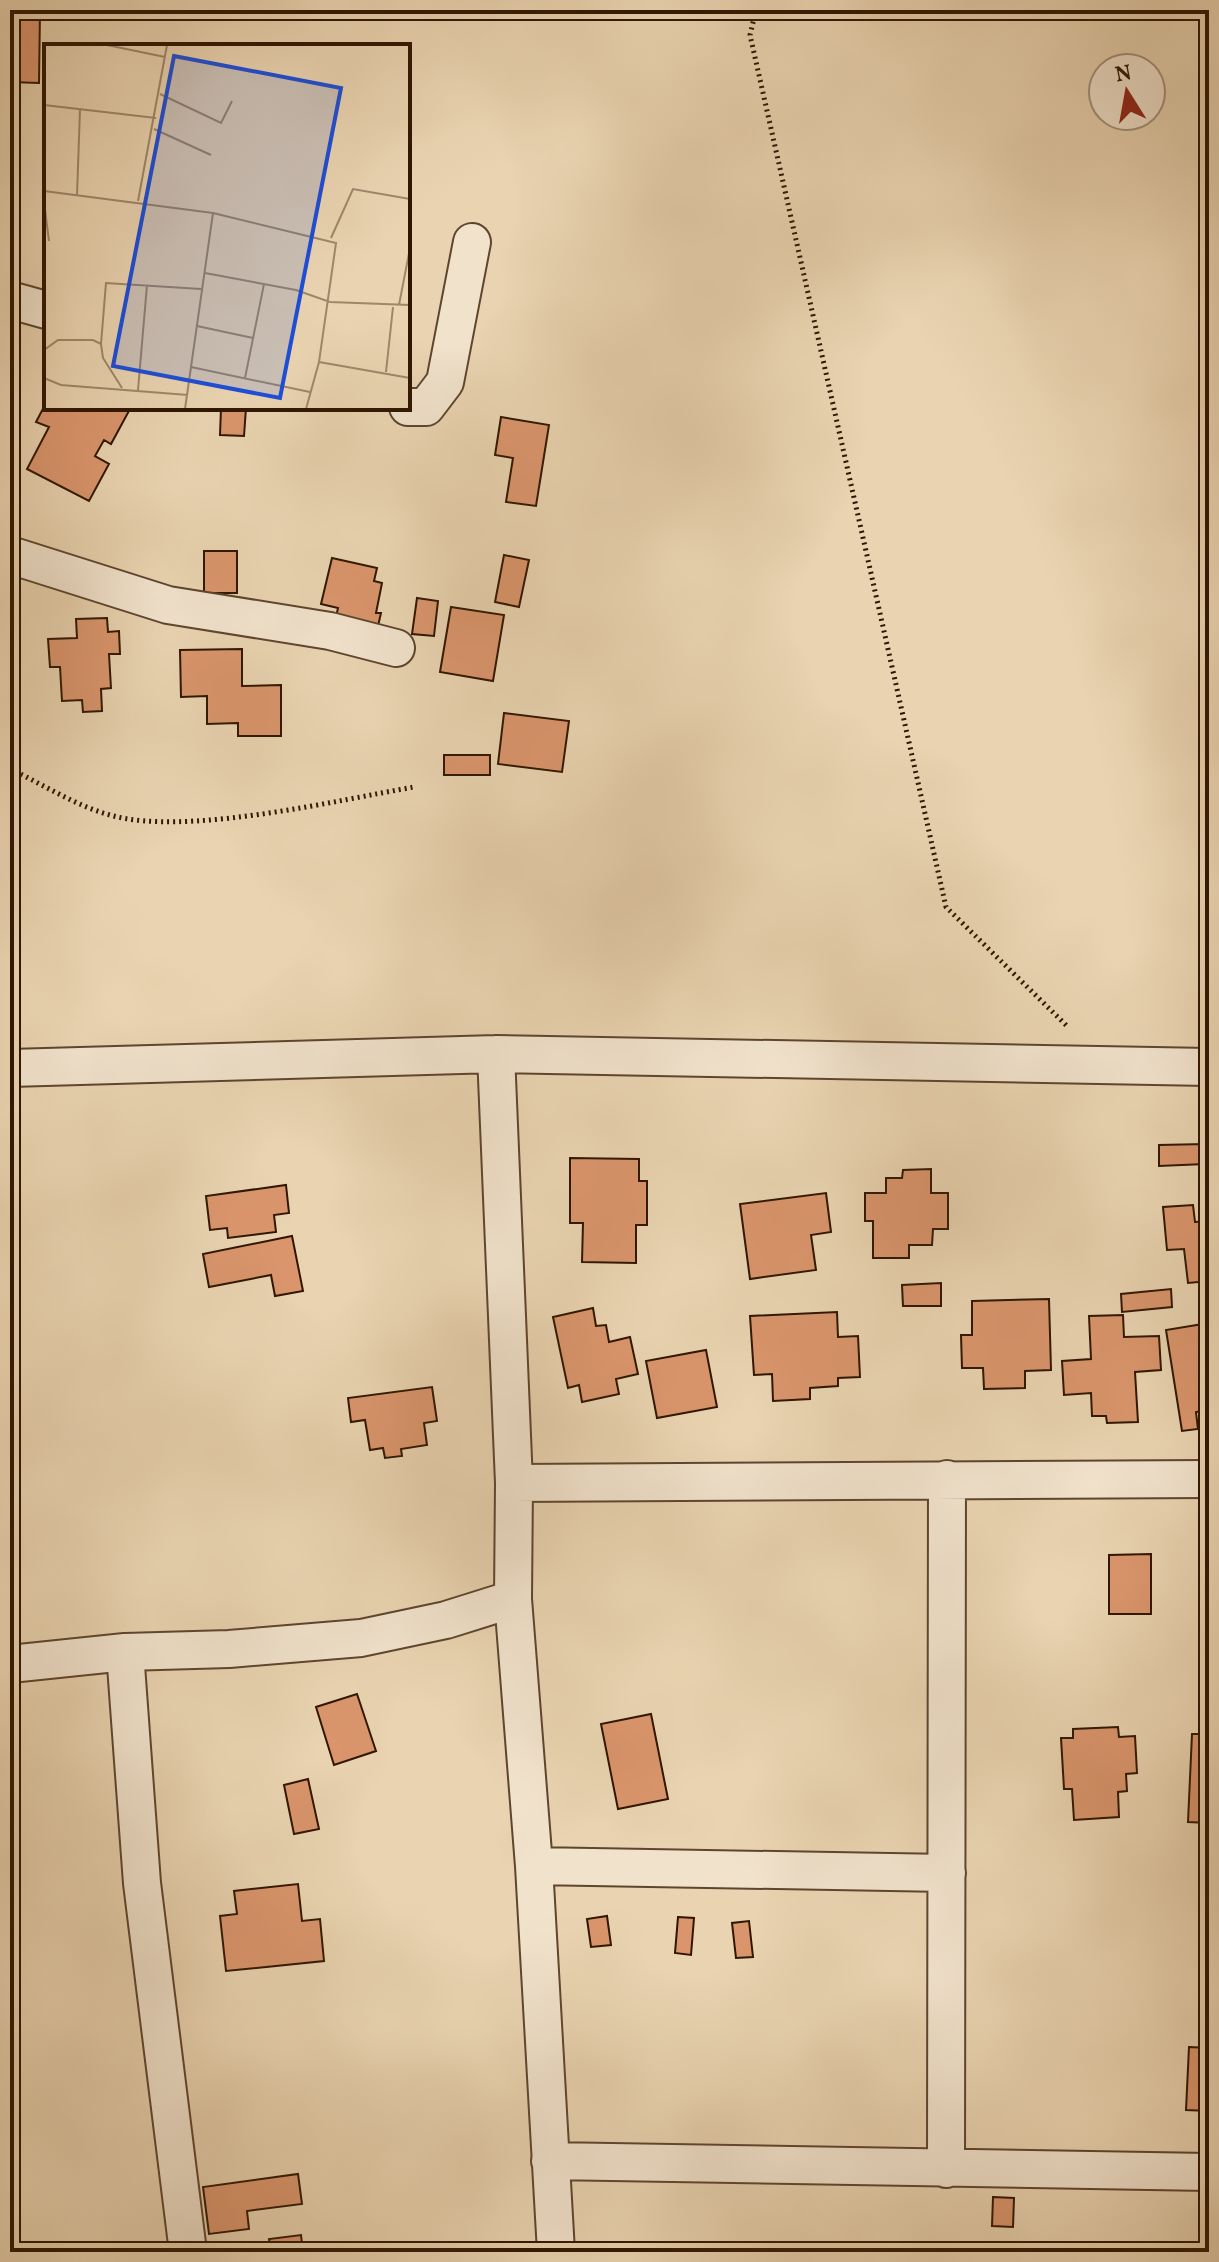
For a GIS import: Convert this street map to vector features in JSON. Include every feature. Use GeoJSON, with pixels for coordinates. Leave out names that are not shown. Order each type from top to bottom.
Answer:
{"type":"FeatureCollection","features":[{"type":"Feature","properties":{"kind":"street"},"geometry":{"type":"LineString","coordinates":[[410,407],[426,407],[445,382],[472,242]]}},
{"type":"Feature","properties":{"kind":"street"},"geometry":{"type":"LineString","coordinates":[[10,300],[44,309]]}},
{"type":"Feature","properties":{"kind":"street"},"geometry":{"type":"LineString","coordinates":[[10,555],[168,605],[330,631],[396,648]]}},
{"type":"Feature","properties":{"kind":"street"},"geometry":{"type":"LineString","coordinates":[[496,1054],[514,1483],[513,1599],[534,1866],[556,2252]]}},
{"type":"Feature","properties":{"kind":"street"},"geometry":{"type":"LineString","coordinates":[[10,1068],[496,1054],[1209,1067]]}},
{"type":"Feature","properties":{"kind":"street"},"geometry":{"type":"LineString","coordinates":[[946,2169],[947,1479]]}},
{"type":"Feature","properties":{"kind":"street"},"geometry":{"type":"LineString","coordinates":[[514,1483],[1209,1479]]}},
{"type":"Feature","properties":{"kind":"street"},"geometry":{"type":"LineString","coordinates":[[10,1664],[125,1652],[229,1649],[361,1638],[446,1620],[513,1599]]}},
{"type":"Feature","properties":{"kind":"street"},"geometry":{"type":"LineString","coordinates":[[125,1652],[142,1883],[188,2252]]}},
{"type":"Feature","properties":{"kind":"street"},"geometry":{"type":"LineString","coordinates":[[534,1866],[947,1873]]}},
{"type":"Feature","properties":{"kind":"street"},"geometry":{"type":"LineString","coordinates":[[550,2161],[1209,2172]]}},
{"type":"Feature","properties":{"kind":"path"},"geometry":{"type":"LineString","coordinates":[[756,10],[750,35],[946,907],[1107,1065]]}},
{"type":"Feature","properties":{"kind":"path"},"geometry":{"type":"LineString","coordinates":[[10,769],[74,804],[126,819],[153,821],[230,816],[414,787]]}},
{"type":"Feature","properties":{"kind":"building"},"geometry":{"type":"Polygon","coordinates":[[[10,10],[40,10],[39,83],[10,82],[10,10]]]}},
{"type":"Feature","properties":{"kind":"building"},"geometry":{"type":"Polygon","coordinates":[[[44,407],[44,410],[129,410],[111,444],[104,440],[95,456],[109,464],[89,501],[27,469],[49,427],[36,422],[44,407]]]}},
{"type":"Feature","properties":{"kind":"building"},"geometry":{"type":"Polygon","coordinates":[[[221,410],[246,410],[244,436],[220,435],[221,410]]]}},
{"type":"Feature","properties":{"kind":"building"},"geometry":{"type":"Polygon","coordinates":[[[501,417],[549,425],[536,506],[506,502],[513,458],[495,455],[501,417]]]}},
{"type":"Feature","properties":{"kind":"building"},"geometry":{"type":"Polygon","coordinates":[[[204,551],[237,551],[237,593],[204,593],[204,551]]]}},
{"type":"Feature","properties":{"kind":"building"},"geometry":{"type":"Polygon","coordinates":[[[504,555],[529,560],[519,607],[495,602],[504,555]]]}},
{"type":"Feature","properties":{"kind":"building"},"geometry":{"type":"Polygon","coordinates":[[[332,558],[377,568],[374,581],[382,583],[376,613],[381,613],[378,626],[336,617],[338,608],[321,604],[332,558]]]}},
{"type":"Feature","properties":{"kind":"building"},"geometry":{"type":"Polygon","coordinates":[[[417,598],[438,601],[434,636],[412,634],[417,598]]]}},
{"type":"Feature","properties":{"kind":"building"},"geometry":{"type":"Polygon","coordinates":[[[451,607],[504,615],[493,681],[440,672],[451,607]]]}},
{"type":"Feature","properties":{"kind":"building"},"geometry":{"type":"Polygon","coordinates":[[[107,618],[108,632],[119,631],[120,654],[109,654],[111,688],[101,689],[102,711],[83,712],[82,700],[62,701],[60,667],[50,667],[48,639],[77,638],[76,619],[107,618]]]}},
{"type":"Feature","properties":{"kind":"building"},"geometry":{"type":"Polygon","coordinates":[[[242,649],[242,686],[281,685],[281,736],[238,736],[238,723],[207,724],[207,696],[181,697],[180,650],[242,649]]]}},
{"type":"Feature","properties":{"kind":"building"},"geometry":{"type":"Polygon","coordinates":[[[504,713],[569,721],[562,772],[498,764],[504,713]]]}},
{"type":"Feature","properties":{"kind":"building"},"geometry":{"type":"Polygon","coordinates":[[[444,755],[490,755],[490,775],[444,775],[444,755]]]}},
{"type":"Feature","properties":{"kind":"building"},"geometry":{"type":"Polygon","coordinates":[[[1205,1144],[1205,1164],[1159,1166],[1159,1145],[1205,1144]]]}},
{"type":"Feature","properties":{"kind":"building"},"geometry":{"type":"Polygon","coordinates":[[[570,1158],[639,1159],[639,1181],[647,1181],[647,1225],[636,1225],[636,1263],[582,1262],[583,1223],[570,1223],[570,1158]]]}},
{"type":"Feature","properties":{"kind":"building"},"geometry":{"type":"Polygon","coordinates":[[[931,1169],[931,1193],[948,1193],[948,1229],[933,1229],[932,1245],[909,1245],[909,1258],[873,1258],[873,1221],[865,1221],[865,1193],[886,1193],[886,1178],[902,1178],[903,1170],[931,1169]]]}},
{"type":"Feature","properties":{"kind":"building"},"geometry":{"type":"Polygon","coordinates":[[[286,1185],[289,1213],[274,1215],[276,1232],[228,1238],[227,1228],[210,1230],[206,1196],[286,1185]]]}},
{"type":"Feature","properties":{"kind":"building"},"geometry":{"type":"Polygon","coordinates":[[[826,1193],[831,1232],[811,1235],[816,1270],[750,1279],[740,1204],[826,1193]]]}},
{"type":"Feature","properties":{"kind":"building"},"geometry":{"type":"Polygon","coordinates":[[[1193,1205],[1195,1222],[1209,1221],[1209,1281],[1188,1283],[1184,1249],[1167,1250],[1163,1207],[1193,1205]]]}},
{"type":"Feature","properties":{"kind":"building"},"geometry":{"type":"Polygon","coordinates":[[[292,1236],[303,1291],[275,1296],[271,1275],[209,1287],[203,1254],[292,1236]]]}},
{"type":"Feature","properties":{"kind":"building"},"geometry":{"type":"Polygon","coordinates":[[[941,1283],[941,1306],[903,1306],[902,1285],[941,1283]]]}},
{"type":"Feature","properties":{"kind":"building"},"geometry":{"type":"Polygon","coordinates":[[[1171,1289],[1172,1307],[1122,1312],[1121,1294],[1171,1289]]]}},
{"type":"Feature","properties":{"kind":"building"},"geometry":{"type":"Polygon","coordinates":[[[1049,1299],[1051,1370],[1025,1371],[1025,1388],[984,1389],[983,1368],[962,1368],[961,1335],[972,1335],[972,1301],[1049,1299]]]}},
{"type":"Feature","properties":{"kind":"building"},"geometry":{"type":"Polygon","coordinates":[[[593,1308],[596,1326],[606,1325],[609,1342],[630,1337],[638,1374],[616,1379],[619,1394],[582,1402],[579,1385],[568,1388],[553,1317],[593,1308]]]}},
{"type":"Feature","properties":{"kind":"building"},"geometry":{"type":"Polygon","coordinates":[[[837,1312],[838,1337],[858,1336],[860,1377],[838,1378],[838,1386],[810,1388],[810,1399],[773,1401],[772,1374],[754,1375],[750,1316],[837,1312]]]}},
{"type":"Feature","properties":{"kind":"building"},"geometry":{"type":"Polygon","coordinates":[[[1123,1315],[1124,1337],[1159,1336],[1161,1370],[1135,1372],[1138,1422],[1107,1423],[1106,1416],[1092,1416],[1091,1393],[1064,1395],[1062,1361],[1091,1359],[1089,1316],[1123,1315]]]}},
{"type":"Feature","properties":{"kind":"building"},"geometry":{"type":"Polygon","coordinates":[[[1209,1323],[1209,1410],[1196,1412],[1198,1429],[1182,1431],[1166,1330],[1209,1323]]]}},
{"type":"Feature","properties":{"kind":"building"},"geometry":{"type":"Polygon","coordinates":[[[706,1350],[717,1407],[657,1418],[646,1361],[706,1350]]]}},
{"type":"Feature","properties":{"kind":"building"},"geometry":{"type":"Polygon","coordinates":[[[10,1362],[17,1420],[10,1420],[10,1362]]]}},
{"type":"Feature","properties":{"kind":"building"},"geometry":{"type":"Polygon","coordinates":[[[432,1387],[437,1421],[424,1423],[427,1445],[401,1449],[402,1456],[385,1458],[383,1448],[370,1450],[365,1420],[351,1422],[348,1398],[432,1387]]]}},
{"type":"Feature","properties":{"kind":"building"},"geometry":{"type":"Polygon","coordinates":[[[1151,1554],[1151,1614],[1109,1614],[1109,1555],[1151,1554]]]}},
{"type":"Feature","properties":{"kind":"building"},"geometry":{"type":"Polygon","coordinates":[[[357,1694],[376,1751],[334,1765],[316,1707],[357,1694]]]}},
{"type":"Feature","properties":{"kind":"building"},"geometry":{"type":"Polygon","coordinates":[[[651,1714],[668,1799],[618,1809],[601,1724],[651,1714]]]}},
{"type":"Feature","properties":{"kind":"building"},"geometry":{"type":"Polygon","coordinates":[[[1118,1727],[1119,1737],[1135,1736],[1137,1773],[1126,1774],[1127,1791],[1118,1792],[1119,1817],[1074,1820],[1072,1789],[1064,1789],[1061,1738],[1073,1738],[1073,1729],[1118,1727]]]}},
{"type":"Feature","properties":{"kind":"building"},"geometry":{"type":"Polygon","coordinates":[[[1192,1734],[1209,1734],[1209,1823],[1188,1822],[1192,1734]]]}},
{"type":"Feature","properties":{"kind":"building"},"geometry":{"type":"Polygon","coordinates":[[[308,1779],[319,1829],[294,1834],[284,1785],[308,1779]]]}},
{"type":"Feature","properties":{"kind":"building"},"geometry":{"type":"Polygon","coordinates":[[[1203,1848],[1209,1848],[1209,1880],[1204,1881],[1203,1848]]]}},
{"type":"Feature","properties":{"kind":"building"},"geometry":{"type":"Polygon","coordinates":[[[298,1884],[302,1921],[320,1919],[324,1961],[226,1971],[220,1916],[237,1914],[234,1891],[298,1884]]]}},
{"type":"Feature","properties":{"kind":"building"},"geometry":{"type":"Polygon","coordinates":[[[1202,1892],[1209,1892],[1209,1926],[1203,1926],[1202,1892]]]}},
{"type":"Feature","properties":{"kind":"building"},"geometry":{"type":"Polygon","coordinates":[[[607,1916],[611,1945],[591,1947],[587,1919],[607,1916]]]}},
{"type":"Feature","properties":{"kind":"building"},"geometry":{"type":"Polygon","coordinates":[[[678,1917],[694,1918],[691,1955],[675,1953],[678,1917]]]}},
{"type":"Feature","properties":{"kind":"building"},"geometry":{"type":"Polygon","coordinates":[[[749,1921],[753,1957],[736,1958],[732,1923],[749,1921]]]}},
{"type":"Feature","properties":{"kind":"building"},"geometry":{"type":"Polygon","coordinates":[[[1189,2047],[1209,2048],[1209,2111],[1186,2110],[1189,2047]]]}},
{"type":"Feature","properties":{"kind":"building"},"geometry":{"type":"Polygon","coordinates":[[[298,2174],[302,2204],[247,2211],[249,2229],[209,2234],[203,2187],[298,2174]]]}},
{"type":"Feature","properties":{"kind":"building"},"geometry":{"type":"Polygon","coordinates":[[[993,2197],[1014,2198],[1013,2227],[992,2226],[993,2197]]]}},
{"type":"Feature","properties":{"kind":"building"},"geometry":{"type":"Polygon","coordinates":[[[301,2235],[303,2252],[228,2252],[270,2245],[269,2239],[301,2235]]]}}]}
